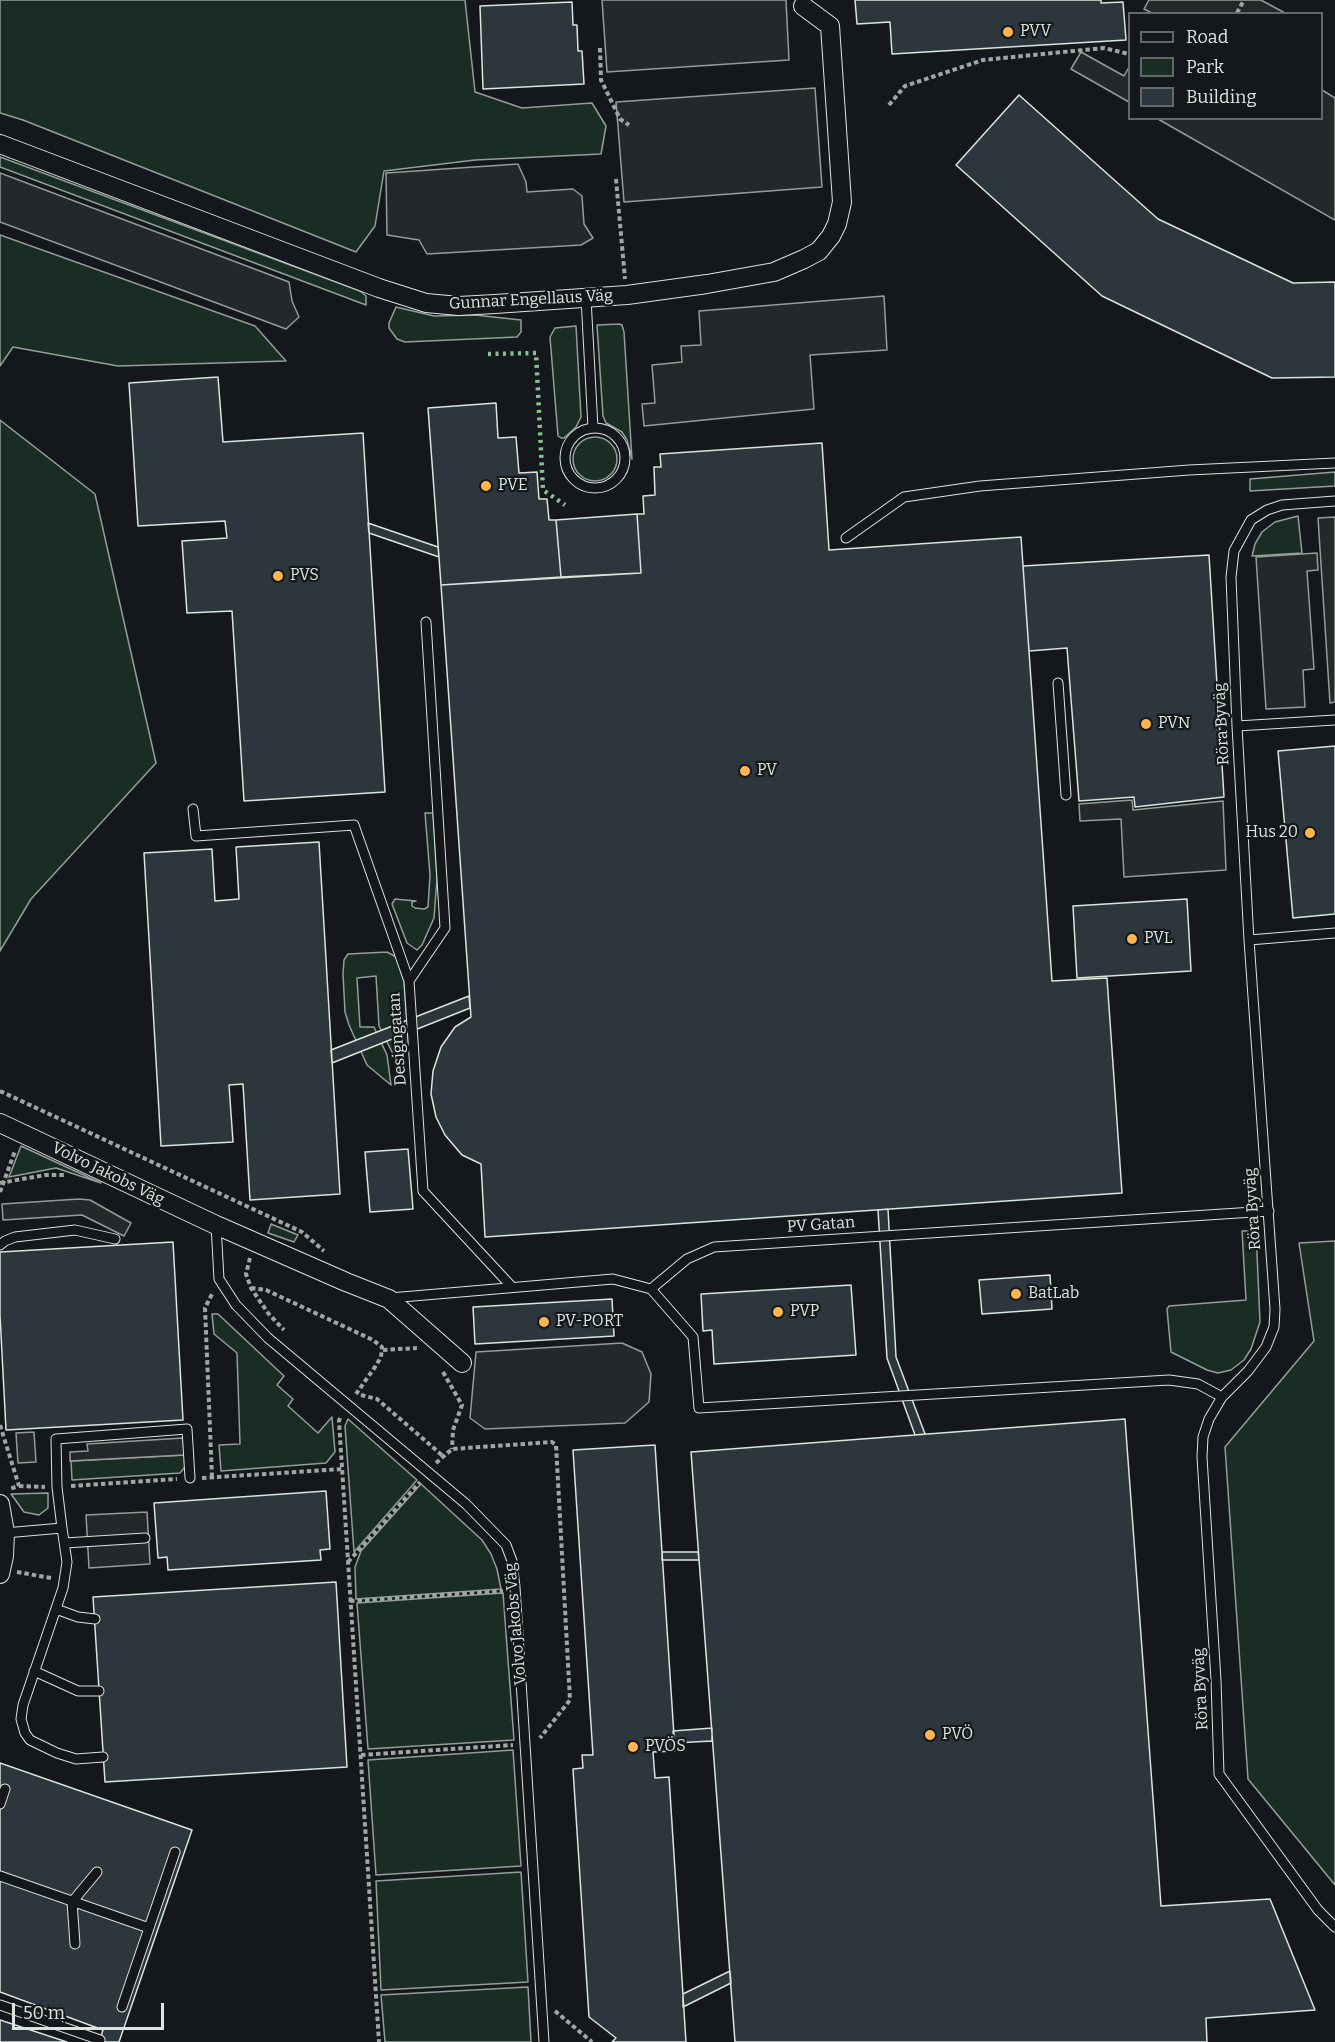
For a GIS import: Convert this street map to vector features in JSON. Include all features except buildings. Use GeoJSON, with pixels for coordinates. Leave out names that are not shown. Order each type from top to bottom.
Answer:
{"type":"FeatureCollection","features":[{"type":"Feature","properties":{"kind":"street","name":"Gunnar Engellaus Väg"},"geometry":{"type":"LineString","coordinates":[[0,144],[380,288],[426,303],[459,306],[586,298],[707,284],[774,272],[819,250],[831,236],[837,224],[842,202],[830,26],[803,6]]}},
{"type":"Feature","properties":{"kind":"street","name":"Volvo Jakobs Väg"},"geometry":{"type":"LineString","coordinates":[[0,1123],[216,1226],[389,1299],[462,1363]]}},
{"type":"Feature","properties":{"kind":"street"},"geometry":{"type":"LineString","coordinates":[[0,1504],[5,1533],[1,1572]]}},
{"type":"Feature","properties":{"kind":"lane"},"geometry":{"type":"LineString","coordinates":[[586,298],[593,428]]}},
{"type":"Feature","properties":{"kind":"lane"},"geometry":{"type":"LineString","coordinates":[[593,428],[612,433],[619,440],[625,459],[618,477],[602,487],[592,488],[574,479],[566,462],[566,452],[569,443],[576,435],[593,428]]}},
{"type":"Feature","properties":{"kind":"lane"},"geometry":{"type":"LineString","coordinates":[[846,538],[904,497],[1003,484],[1189,470],[1335,464]]}},
{"type":"Feature","properties":{"kind":"lane","name":"Röra Byväg"},"geometry":{"type":"LineString","coordinates":[[1335,501],[1282,505],[1268,510],[1251,520],[1234,551],[1231,577],[1237,726],[1249,940],[1275,1309],[1274,1327],[1266,1347],[1248,1371],[1221,1397],[1209,1419],[1203,1437],[1202,1457],[1216,1680],[1219,1774],[1318,1910],[1335,1927]]}},
{"type":"Feature","properties":{"kind":"lane","name":"Designgatan"},"geometry":{"type":"LineString","coordinates":[[426,622],[445,928],[409,981],[423,1191],[512,1287]]}},
{"type":"Feature","properties":{"kind":"lane"},"geometry":{"type":"LineString","coordinates":[[1058,683],[1066,795]]}},
{"type":"Feature","properties":{"kind":"lane"},"geometry":{"type":"LineString","coordinates":[[1237,726],[1335,720]]}},
{"type":"Feature","properties":{"kind":"lane"},"geometry":{"type":"LineString","coordinates":[[193,808],[196,836],[354,825],[409,981]]}},
{"type":"Feature","properties":{"kind":"lane"},"geometry":{"type":"LineString","coordinates":[[1249,940],[1335,933]]}},
{"type":"Feature","properties":{"kind":"lane","name":"PV Gatan"},"geometry":{"type":"LineString","coordinates":[[651,1289],[687,1259],[714,1247],[1269,1211]]}},
{"type":"Feature","properties":{"kind":"lane","name":"Volvo Jakobs Väg"},"geometry":{"type":"LineString","coordinates":[[216,1226],[216,1259],[219,1279],[236,1305],[268,1338],[474,1511],[506,1545],[512,1561],[515,1590],[544,2042]]}},
{"type":"Feature","properties":{"kind":"lane"},"geometry":{"type":"LineString","coordinates":[[0,1245],[5,1240],[15,1237],[75,1230],[115,1239]]}},
{"type":"Feature","properties":{"kind":"lane"},"geometry":{"type":"LineString","coordinates":[[389,1299],[612,1279],[651,1289],[693,1337],[699,1408],[1169,1380],[1198,1384],[1221,1397]]}},
{"type":"Feature","properties":{"kind":"lane"},"geometry":{"type":"LineString","coordinates":[[56,1439],[155,1426],[187,1429],[190,1478]]}},
{"type":"Feature","properties":{"kind":"lane"},"geometry":{"type":"LineString","coordinates":[[55,1427],[57,1487],[67,1562],[56,1610],[22,1705],[21,1719],[25,1733],[30,1740],[57,1753],[76,1759],[103,1757]]}},
{"type":"Feature","properties":{"kind":"lane"},"geometry":{"type":"LineString","coordinates":[[5,1533],[62,1528]]}},
{"type":"Feature","properties":{"kind":"lane"},"geometry":{"type":"LineString","coordinates":[[65,1543],[145,1538]]}},
{"type":"Feature","properties":{"kind":"lane"},"geometry":{"type":"LineString","coordinates":[[56,1610],[78,1617],[95,1619]]}},
{"type":"Feature","properties":{"kind":"lane"},"geometry":{"type":"LineString","coordinates":[[34,1671],[78,1691],[99,1690]]}},
{"type":"Feature","properties":{"kind":"lane"},"geometry":{"type":"LineString","coordinates":[[0,1804],[5,1789]]}},
{"type":"Feature","properties":{"kind":"lane"},"geometry":{"type":"LineString","coordinates":[[122,2007],[175,1852]]}},
{"type":"Feature","properties":{"kind":"lane"},"geometry":{"type":"LineString","coordinates":[[75,1944],[72,1902],[97,1872]]}},
{"type":"Feature","properties":{"kind":"lane"},"geometry":{"type":"LineString","coordinates":[[0,1876],[149,1928]]}},
{"type":"Feature","properties":{"kind":"lane"},"geometry":{"type":"LineString","coordinates":[[0,2005],[100,2040]]}},
{"type":"Feature","properties":{"kind":"path"},"geometry":{"type":"LineString","coordinates":[[600,48],[601,80],[620,119],[629,125]]}},
{"type":"Feature","properties":{"kind":"path"},"geometry":{"type":"LineString","coordinates":[[889,105],[905,86],[983,60],[1104,48],[1128,54]]}},
{"type":"Feature","properties":{"kind":"path"},"geometry":{"type":"LineString","coordinates":[[616,179],[627,295]]}},
{"type":"Feature","properties":{"kind":"path"},"geometry":{"type":"LineString","coordinates":[[0,1090],[302,1232],[332,1257]]}},
{"type":"Feature","properties":{"kind":"path"},"geometry":{"type":"LineString","coordinates":[[0,1183],[45,1175],[73,1177]]}},
{"type":"Feature","properties":{"kind":"path"},"geometry":{"type":"LineString","coordinates":[[262,1215],[246,1269],[251,1288],[268,1313],[286,1331]]}},
{"type":"Feature","properties":{"kind":"path"},"geometry":{"type":"LineString","coordinates":[[212,1477],[205,1308],[219,1279]]}},
{"type":"Feature","properties":{"kind":"path"},"geometry":{"type":"LineString","coordinates":[[251,1288],[266,1290],[373,1340],[383,1350]]}},
{"type":"Feature","properties":{"kind":"path"},"geometry":{"type":"LineString","coordinates":[[383,1350],[428,1347]]}},
{"type":"Feature","properties":{"kind":"path"},"geometry":{"type":"LineString","coordinates":[[379,2042],[339,1421],[347,1404],[375,1367],[383,1350]]}},
{"type":"Feature","properties":{"kind":"path"},"geometry":{"type":"LineString","coordinates":[[439,1366],[462,1405],[453,1430],[452,1449]]}},
{"type":"Feature","properties":{"kind":"path"},"geometry":{"type":"LineString","coordinates":[[348,1386],[356,1393],[377,1399],[442,1456]]}},
{"type":"Feature","properties":{"kind":"path"},"geometry":{"type":"LineString","coordinates":[[0,1425],[19,1486]]}},
{"type":"Feature","properties":{"kind":"path"},"geometry":{"type":"LineString","coordinates":[[348,1562],[442,1456],[452,1449],[552,1442],[557,1448],[570,1700],[541,1735],[538,1743],[361,1755]]}},
{"type":"Feature","properties":{"kind":"path"},"geometry":{"type":"LineString","coordinates":[[0,1492],[19,1486],[57,1487],[343,1469]]}},
{"type":"Feature","properties":{"kind":"path"},"geometry":{"type":"LineString","coordinates":[[1,1572],[64,1580]]}},
{"type":"Feature","properties":{"kind":"path"},"geometry":{"type":"LineString","coordinates":[[350,1601],[515,1590]]}},
{"type":"Feature","properties":{"kind":"path"},"geometry":{"type":"LineString","coordinates":[[554,2010],[592,2042]]}},
{"type":"Feature","properties":{"kind":"green space"},"geometry":{"type":"Polygon","coordinates":[[[0,0],[465,0],[475,92],[522,108],[592,103],[606,126],[601,154],[475,160],[384,171],[375,226],[356,252],[23,120],[0,113],[0,0]]]}},
{"type":"Feature","properties":{"kind":"green space"},"geometry":{"type":"Polygon","coordinates":[[[0,157],[360,291],[366,296],[366,305],[0,167],[0,157]]]}},
{"type":"Feature","properties":{"kind":"green space"},"geometry":{"type":"Polygon","coordinates":[[[0,235],[255,326],[286,361],[118,366],[13,347],[0,366],[0,235]]]}},
{"type":"Feature","properties":{"kind":"green space"},"geometry":{"type":"Polygon","coordinates":[[[396,307],[434,316],[475,315],[521,320],[521,332],[517,337],[405,342],[397,339],[389,328],[396,307]]]}},
{"type":"Feature","properties":{"kind":"green space"},"geometry":{"type":"Polygon","coordinates":[[[597,325],[622,325],[624,332],[632,459],[627,440],[622,432],[606,423],[603,416],[597,325]]]}},
{"type":"Feature","properties":{"kind":"green space"},"geometry":{"type":"Polygon","coordinates":[[[576,326],[581,417],[576,427],[561,438],[558,436],[550,337],[555,328],[576,326]]]}},
{"type":"Feature","properties":{"kind":"green space"},"geometry":{"type":"Polygon","coordinates":[[[0,420],[95,494],[156,763],[31,899],[0,951],[0,420]]]}},
{"type":"Feature","properties":{"kind":"green space"},"geometry":{"type":"Polygon","coordinates":[[[595,437],[611,443],[617,459],[611,475],[595,481],[579,475],[573,459],[579,443],[595,437]]]}},
{"type":"Feature","properties":{"kind":"green space"},"geometry":{"type":"Polygon","coordinates":[[[1335,472],[1335,486],[1250,491],[1250,479],[1335,472]]]}},
{"type":"Feature","properties":{"kind":"green space"},"geometry":{"type":"Polygon","coordinates":[[[1298,516],[1302,553],[1252,556],[1255,544],[1262,532],[1275,522],[1298,516]]]}},
{"type":"Feature","properties":{"kind":"green space"},"geometry":{"type":"Polygon","coordinates":[[[425,813],[433,813],[437,879],[434,918],[422,945],[417,950],[407,943],[392,904],[395,899],[416,901],[412,902],[415,908],[428,907],[430,875],[425,813]]]}},
{"type":"Feature","properties":{"kind":"green space"},"geometry":{"type":"Polygon","coordinates":[[[387,952],[396,957],[404,981],[409,1051],[393,1054],[379,1026],[376,976],[357,978],[360,1027],[374,1027],[387,1055],[391,1085],[367,1065],[349,1025],[345,1012],[343,974],[344,960],[348,954],[387,952]]]}},
{"type":"Feature","properties":{"kind":"green space"},"geometry":{"type":"Polygon","coordinates":[[[21,1146],[101,1183],[56,1168],[9,1177],[21,1146]]]}},
{"type":"Feature","properties":{"kind":"green space"},"geometry":{"type":"Polygon","coordinates":[[[271,1224],[298,1235],[294,1242],[268,1233],[271,1224]]]}},
{"type":"Feature","properties":{"kind":"green space"},"geometry":{"type":"Polygon","coordinates":[[[1242,1231],[1256,1231],[1260,1322],[1251,1349],[1244,1360],[1231,1370],[1218,1373],[1171,1352],[1167,1309],[1169,1306],[1246,1300],[1242,1231]]]}},
{"type":"Feature","properties":{"kind":"green space"},"geometry":{"type":"Polygon","coordinates":[[[1335,1241],[1335,1885],[1248,1779],[1225,1447],[1314,1341],[1299,1243],[1335,1241]]]}},
{"type":"Feature","properties":{"kind":"green space"},"geometry":{"type":"Polygon","coordinates":[[[212,1314],[218,1314],[284,1376],[277,1385],[293,1399],[288,1406],[318,1433],[332,1417],[335,1452],[326,1463],[221,1471],[219,1445],[240,1444],[237,1353],[214,1334],[212,1314]]]}},
{"type":"Feature","properties":{"kind":"green space"},"geometry":{"type":"Polygon","coordinates":[[[348,1419],[417,1480],[354,1552],[345,1426],[348,1419]]]}},
{"type":"Feature","properties":{"kind":"green space"},"geometry":{"type":"Polygon","coordinates":[[[185,1455],[185,1467],[180,1473],[72,1480],[71,1461],[185,1455]]]}},
{"type":"Feature","properties":{"kind":"green space"},"geometry":{"type":"Polygon","coordinates":[[[421,1484],[482,1540],[497,1569],[501,1589],[356,1599],[355,1567],[361,1551],[421,1484]]]}},
{"type":"Feature","properties":{"kind":"green space"},"geometry":{"type":"Polygon","coordinates":[[[48,1493],[48,1508],[39,1515],[24,1512],[11,1494],[48,1493]]]}},
{"type":"Feature","properties":{"kind":"green space"},"geometry":{"type":"Polygon","coordinates":[[[503,1593],[514,1740],[368,1749],[357,1603],[503,1593]]]}},
{"type":"Feature","properties":{"kind":"green space"},"geometry":{"type":"Polygon","coordinates":[[[513,1750],[521,1866],[376,1875],[368,1760],[513,1750]]]}},
{"type":"Feature","properties":{"kind":"green space"},"geometry":{"type":"Polygon","coordinates":[[[521,1872],[528,1982],[381,1990],[376,1881],[521,1872]]]}},
{"type":"Feature","properties":{"kind":"green space"},"geometry":{"type":"Polygon","coordinates":[[[528,1987],[531,2042],[385,2042],[381,1995],[528,1987]]]}},
{"type":"Feature","properties":{"kind":"shaded area"},"geometry":{"type":"Polygon","coordinates":[[[602,0],[786,0],[789,60],[607,72],[602,0]]]}},
{"type":"Feature","properties":{"kind":"shaded area"},"geometry":{"type":"Polygon","coordinates":[[[1149,0],[1261,0],[1283,12],[1150,12],[1144,9],[1149,0]]]}},
{"type":"Feature","properties":{"kind":"shaded area"},"geometry":{"type":"Polygon","coordinates":[[[1081,52],[1124,76],[1128,69],[1128,101],[1071,69],[1081,52]]]}},
{"type":"Feature","properties":{"kind":"shaded area"},"geometry":{"type":"Polygon","coordinates":[[[815,88],[822,187],[624,202],[616,102],[815,88]]]}},
{"type":"Feature","properties":{"kind":"shaded area"},"geometry":{"type":"Polygon","coordinates":[[[1323,91],[1335,98],[1335,220],[1160,120],[1323,120],[1323,91]]]}},
{"type":"Feature","properties":{"kind":"shaded area"},"geometry":{"type":"Polygon","coordinates":[[[518,164],[526,182],[527,192],[573,189],[582,196],[584,224],[593,238],[581,245],[427,254],[419,240],[387,235],[386,173],[518,164]]]}},
{"type":"Feature","properties":{"kind":"shaded area"},"geometry":{"type":"Polygon","coordinates":[[[0,173],[289,282],[292,301],[299,317],[286,329],[0,222],[0,173]]]}},
{"type":"Feature","properties":{"kind":"shaded area"},"geometry":{"type":"Polygon","coordinates":[[[884,296],[887,350],[810,355],[814,409],[644,426],[642,404],[655,403],[652,365],[682,362],[681,346],[701,345],[699,311],[884,296]]]}},
{"type":"Feature","properties":{"kind":"shaded area"},"geometry":{"type":"Polygon","coordinates":[[[1335,517],[1335,702],[1330,703],[1318,518],[1335,517]]]}},
{"type":"Feature","properties":{"kind":"shaded area"},"geometry":{"type":"Polygon","coordinates":[[[1317,553],[1318,570],[1307,571],[1314,669],[1303,670],[1305,707],[1266,709],[1256,557],[1317,553]]]}},
{"type":"Feature","properties":{"kind":"shaded area"},"geometry":{"type":"Polygon","coordinates":[[[1132,800],[1133,810],[1223,801],[1226,870],[1124,877],[1121,819],[1080,821],[1079,804],[1132,800]]]}},
{"type":"Feature","properties":{"kind":"shaded area"},"geometry":{"type":"Polygon","coordinates":[[[90,1200],[131,1223],[124,1236],[82,1215],[3,1220],[2,1204],[90,1200]]]}},
{"type":"Feature","properties":{"kind":"shaded area"},"geometry":{"type":"Polygon","coordinates":[[[622,1343],[642,1352],[651,1374],[649,1402],[625,1423],[485,1429],[470,1418],[476,1352],[622,1343]]]}},
{"type":"Feature","properties":{"kind":"shaded area"},"geometry":{"type":"Polygon","coordinates":[[[34,1432],[36,1462],[18,1463],[16,1433],[34,1432]]]}},
{"type":"Feature","properties":{"kind":"shaded area"},"geometry":{"type":"Polygon","coordinates":[[[183,1438],[184,1455],[70,1461],[70,1452],[88,1451],[87,1444],[183,1438]]]}},
{"type":"Feature","properties":{"kind":"shaded area"},"geometry":{"type":"Polygon","coordinates":[[[147,1512],[150,1564],[89,1568],[86,1515],[147,1512]]]}},
{"type":"Feature","properties":{"kind":"hedge"},"geometry":{"type":"LineString","coordinates":[[488,354],[536,353],[543,490],[565,505]]}},
{"type":"Feature","properties":{"kind":"place","name":"PVV"},"geometry":{"type":"Point","coordinates":[1008,32]}},
{"type":"Feature","properties":{"kind":"place","name":"PVE"},"geometry":{"type":"Point","coordinates":[486,486]}},
{"type":"Feature","properties":{"kind":"place","name":"PVS"},"geometry":{"type":"Point","coordinates":[278,576]}},
{"type":"Feature","properties":{"kind":"place","name":"PVN"},"geometry":{"type":"Point","coordinates":[1146,724]}},
{"type":"Feature","properties":{"kind":"place","name":"PV"},"geometry":{"type":"Point","coordinates":[745,771]}},
{"type":"Feature","properties":{"kind":"place","name":"Hus 20"},"geometry":{"type":"Point","coordinates":[1310,833]}},
{"type":"Feature","properties":{"kind":"place","name":"PVL"},"geometry":{"type":"Point","coordinates":[1132,939]}},
{"type":"Feature","properties":{"kind":"place","name":"BatLab"},"geometry":{"type":"Point","coordinates":[1016,1294]}},
{"type":"Feature","properties":{"kind":"place","name":"PVP"},"geometry":{"type":"Point","coordinates":[778,1312]}},
{"type":"Feature","properties":{"kind":"place","name":"PV-PORT"},"geometry":{"type":"Point","coordinates":[544,1322]}},
{"type":"Feature","properties":{"kind":"place","name":"PVÖ"},"geometry":{"type":"Point","coordinates":[930,1735]}},
{"type":"Feature","properties":{"kind":"place","name":"PVÖS"},"geometry":{"type":"Point","coordinates":[633,1747]}}]}
